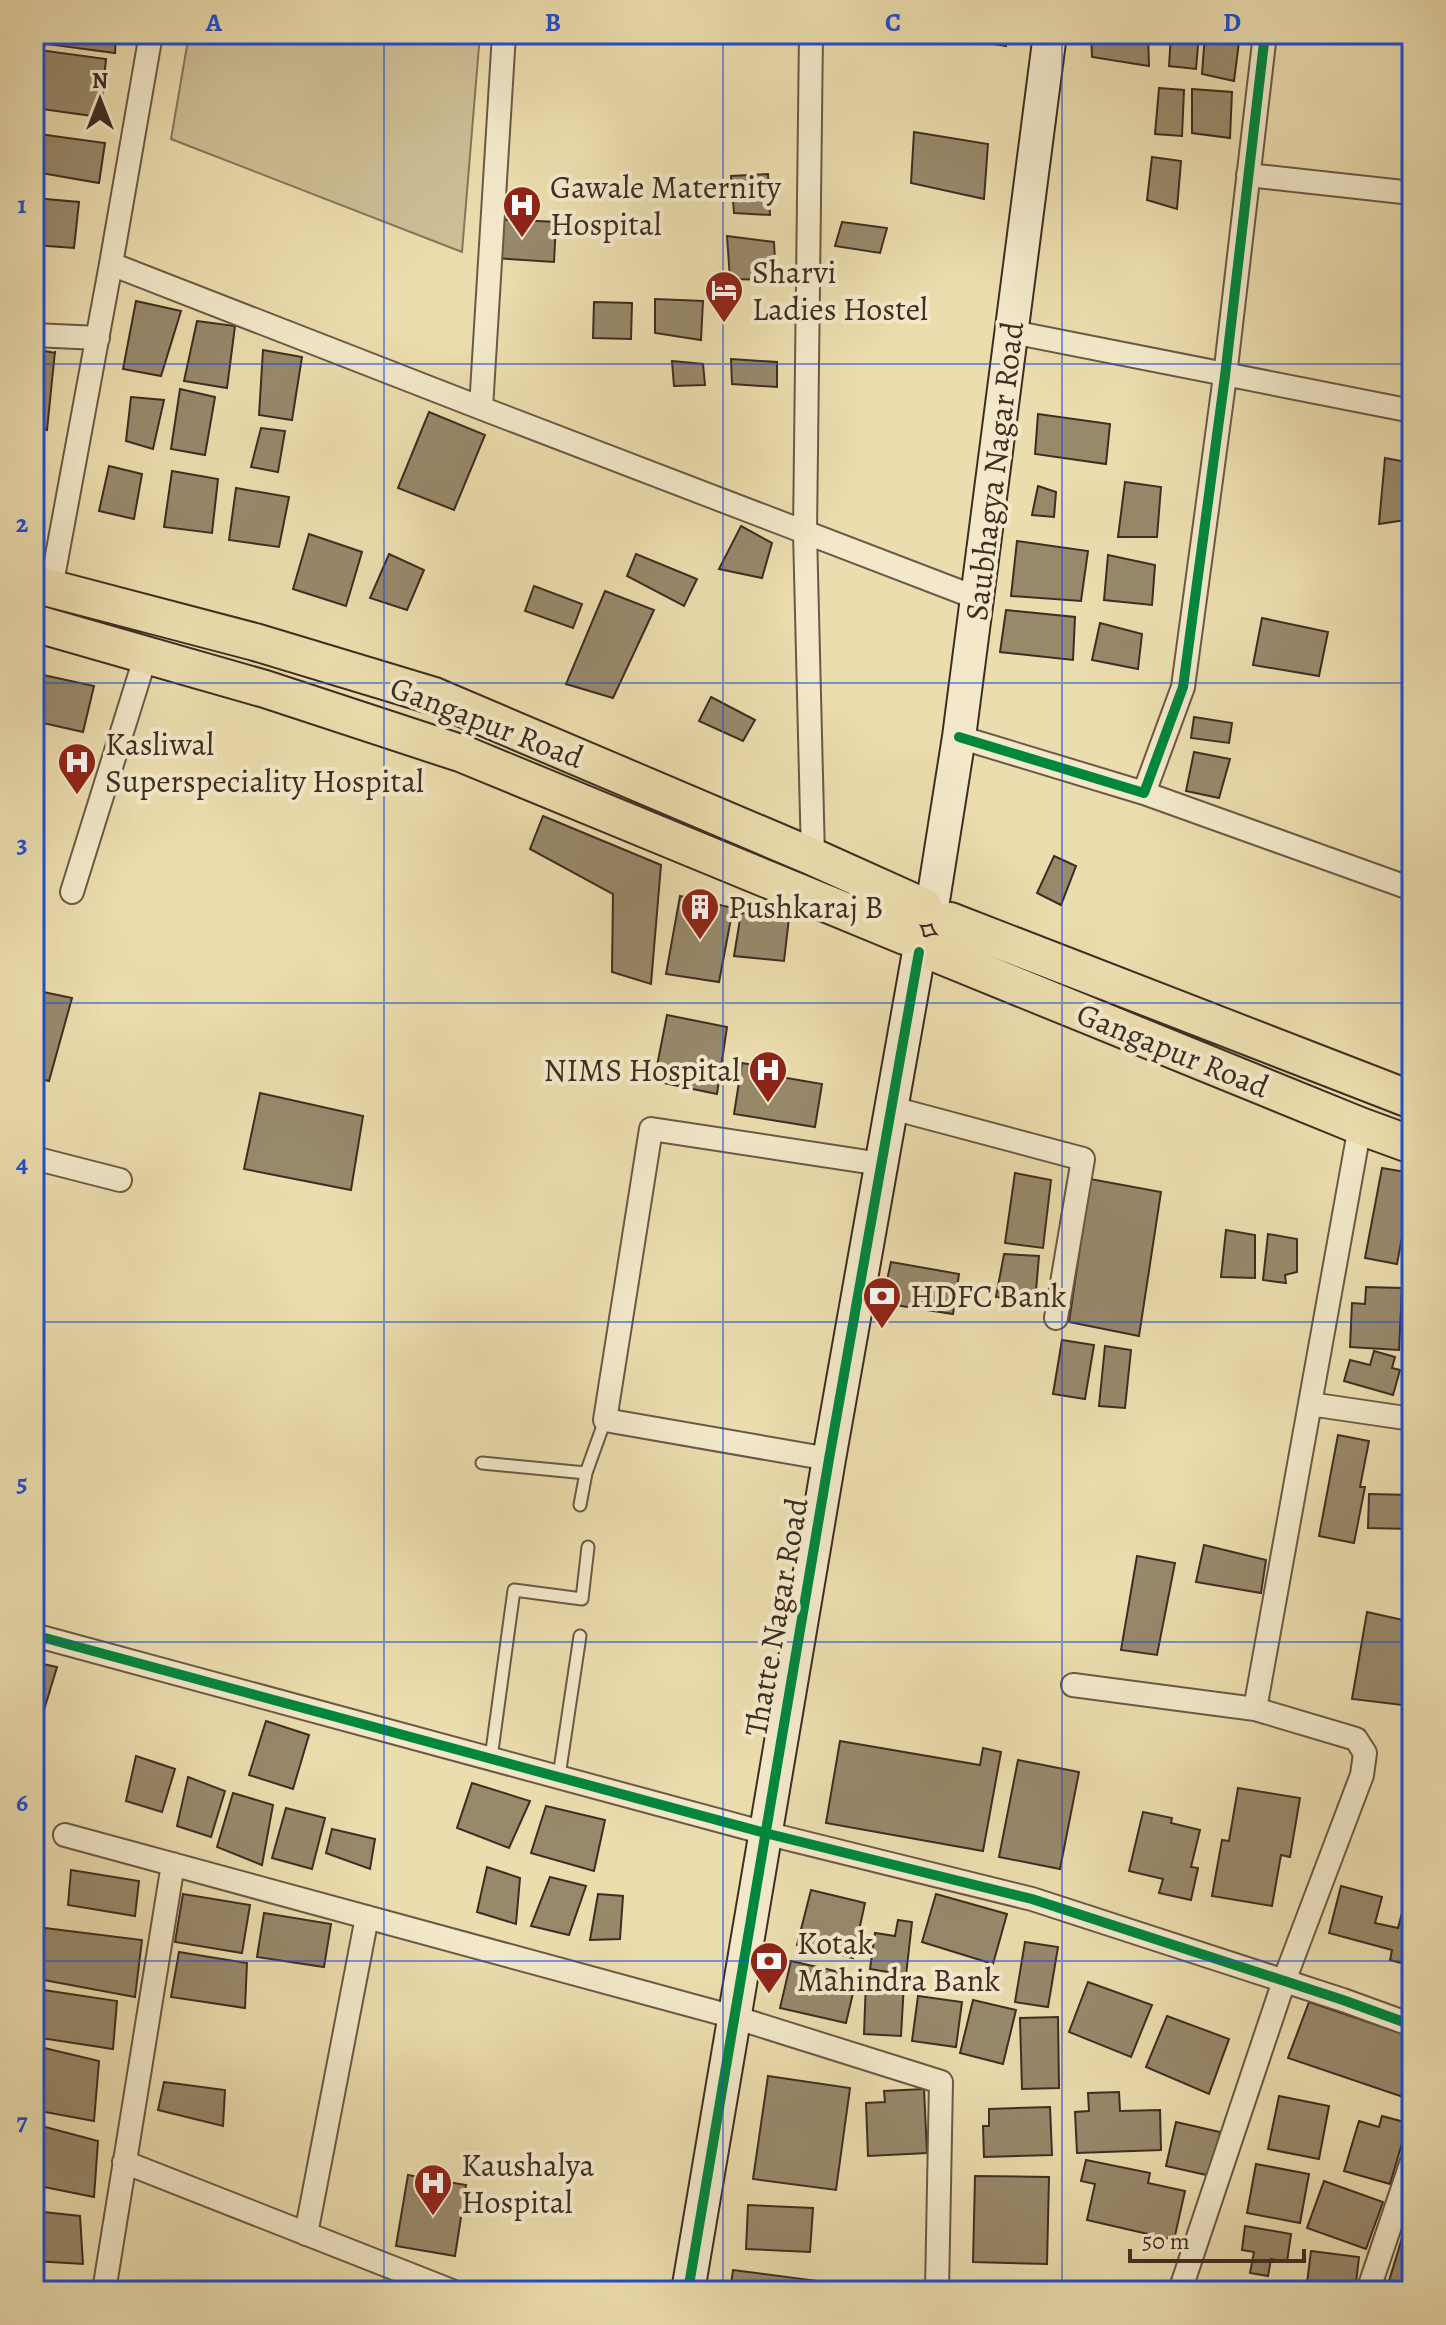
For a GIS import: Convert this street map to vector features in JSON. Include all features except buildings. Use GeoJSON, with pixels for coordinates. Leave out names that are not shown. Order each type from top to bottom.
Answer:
{"type":"FeatureCollection","features":[{"type":"Feature","properties":{"kind":"main road","name":"Gangapur Road"},"geometry":{"type":"LineString","coordinates":[[42,586],[255,642],[434,696],[813,857],[927,929],[1360,1126],[1412,1145]]}},
{"type":"Feature","properties":{"kind":"main road","name":"Gangapur Road"},"geometry":{"type":"LineString","coordinates":[[34,623],[265,689],[463,754],[927,929],[1412,1100]]}},
{"type":"Feature","properties":{"kind":"street"},"geometry":{"type":"LineString","coordinates":[[42,586],[98,338],[151,34]]}},
{"type":"Feature","properties":{"kind":"street"},"geometry":{"type":"LineString","coordinates":[[481,408],[504,34]]}},
{"type":"Feature","properties":{"kind":"street"},"geometry":{"type":"LineString","coordinates":[[811,34],[805,532],[813,857]]}},
{"type":"Feature","properties":{"kind":"street","name":"Saubhagya Nagar Road"},"geometry":{"type":"LineString","coordinates":[[927,929],[959,737],[1050,34]]}},
{"type":"Feature","properties":{"kind":"street"},"geometry":{"type":"LineString","coordinates":[[1144,793],[1183,687],[1225,376],[1265,34]]}},
{"type":"Feature","properties":{"kind":"street"},"geometry":{"type":"LineString","coordinates":[[1248,175],[1412,193]]}},
{"type":"Feature","properties":{"kind":"street"},"geometry":{"type":"LineString","coordinates":[[111,264],[977,598]]}},
{"type":"Feature","properties":{"kind":"street"},"geometry":{"type":"LineString","coordinates":[[1012,332],[1412,411]]}},
{"type":"Feature","properties":{"kind":"street"},"geometry":{"type":"LineString","coordinates":[[34,335],[98,338]]}},
{"type":"Feature","properties":{"kind":"street"},"geometry":{"type":"LineString","coordinates":[[72,892],[146,655]]}},
{"type":"Feature","properties":{"kind":"street"},"geometry":{"type":"LineString","coordinates":[[959,737],[1144,793],[1412,888]]}},
{"type":"Feature","properties":{"kind":"street","name":"Thatte Nagar Road"},"geometry":{"type":"LineString","coordinates":[[688,2291],[829,1459],[881,1164],[927,929]]}},
{"type":"Feature","properties":{"kind":"street"},"geometry":{"type":"LineString","coordinates":[[892,1108],[1083,1159],[1056,1318]]}},
{"type":"Feature","properties":{"kind":"street"},"geometry":{"type":"LineString","coordinates":[[1255,1709],[1360,1126]]}},
{"type":"Feature","properties":{"kind":"street"},"geometry":{"type":"LineString","coordinates":[[829,1459],[605,1420],[651,1129],[881,1164]]}},
{"type":"Feature","properties":{"kind":"street"},"geometry":{"type":"LineString","coordinates":[[34,1158],[120,1180]]}},
{"type":"Feature","properties":{"kind":"street"},"geometry":{"type":"LineString","coordinates":[[1310,1404],[1412,1419]]}},
{"type":"Feature","properties":{"kind":"street"},"geometry":{"type":"LineString","coordinates":[[34,1635],[765,1833],[1032,1899],[1412,2025]]}},
{"type":"Feature","properties":{"kind":"street"},"geometry":{"type":"LineString","coordinates":[[1073,1685],[1255,1709],[1356,1739],[1365,1753],[1362,1775],[1284,1981],[1180,2291]]}},
{"type":"Feature","properties":{"kind":"street"},"geometry":{"type":"LineString","coordinates":[[65,1835],[734,2017],[941,2082],[937,2291]]}},
{"type":"Feature","properties":{"kind":"street"},"geometry":{"type":"LineString","coordinates":[[104,2291],[173,1864]]}},
{"type":"Feature","properties":{"kind":"street"},"geometry":{"type":"LineString","coordinates":[[306,2234],[367,1917]]}},
{"type":"Feature","properties":{"kind":"street"},"geometry":{"type":"LineString","coordinates":[[1368,2291],[1412,2161]]}},
{"type":"Feature","properties":{"kind":"street"},"geometry":{"type":"LineString","coordinates":[[124,2162],[452,2291]]}},
{"type":"Feature","properties":{"kind":"lane"},"geometry":{"type":"LineString","coordinates":[[580,1505],[586,1473],[605,1420]]}},
{"type":"Feature","properties":{"kind":"lane"},"geometry":{"type":"LineString","coordinates":[[482,1463],[586,1473]]}},
{"type":"Feature","properties":{"kind":"lane"},"geometry":{"type":"LineString","coordinates":[[491,1758],[514,1590],[582,1599],[588,1547]]}},
{"type":"Feature","properties":{"kind":"lane"},"geometry":{"type":"LineString","coordinates":[[559,1776],[580,1636]]}},
{"type":"Feature","properties":{"kind":"shaded area"},"geometry":{"type":"Polygon","coordinates":[[[189,34],[480,34],[462,252],[171,139],[189,34]]]}},
{"type":"Feature","properties":{"kind":"cycle path"},"geometry":{"type":"LineString","coordinates":[[959,737],[1144,793],[1183,687],[1225,376],[1265,34]]}},
{"type":"Feature","properties":{"kind":"cycle path"},"geometry":{"type":"LineString","coordinates":[[688,2291],[829,1459],[919,952]]}},
{"type":"Feature","properties":{"kind":"cycle path"},"geometry":{"type":"LineString","coordinates":[[34,1635],[765,1833],[1032,1899],[1412,2025]]}},
{"type":"Feature","properties":{"kind":"place","name":"Gawale Maternity Hospital"},"geometry":{"type":"Point","coordinates":[522,239]}},
{"type":"Feature","properties":{"kind":"place","name":"Sharvi Ladies Hostel"},"geometry":{"type":"Point","coordinates":[724,324]}},
{"type":"Feature","properties":{"kind":"place","name":"Kasliwal Superspeciality Hospital"},"geometry":{"type":"Point","coordinates":[77,796]}},
{"type":"Feature","properties":{"kind":"place","name":"Pushkaraj B"},"geometry":{"type":"Point","coordinates":[700,941]}},
{"type":"Feature","properties":{"kind":"place","name":"NIMS Hospital"},"geometry":{"type":"Point","coordinates":[768,1104]}},
{"type":"Feature","properties":{"kind":"place","name":"HDFC Bank"},"geometry":{"type":"Point","coordinates":[882,1330]}},
{"type":"Feature","properties":{"kind":"place","name":"Kotak Mahindra Bank"},"geometry":{"type":"Point","coordinates":[769,1995]}},
{"type":"Feature","properties":{"kind":"place","name":"Kaushalya Hospital"},"geometry":{"type":"Point","coordinates":[433,2217]}}]}
